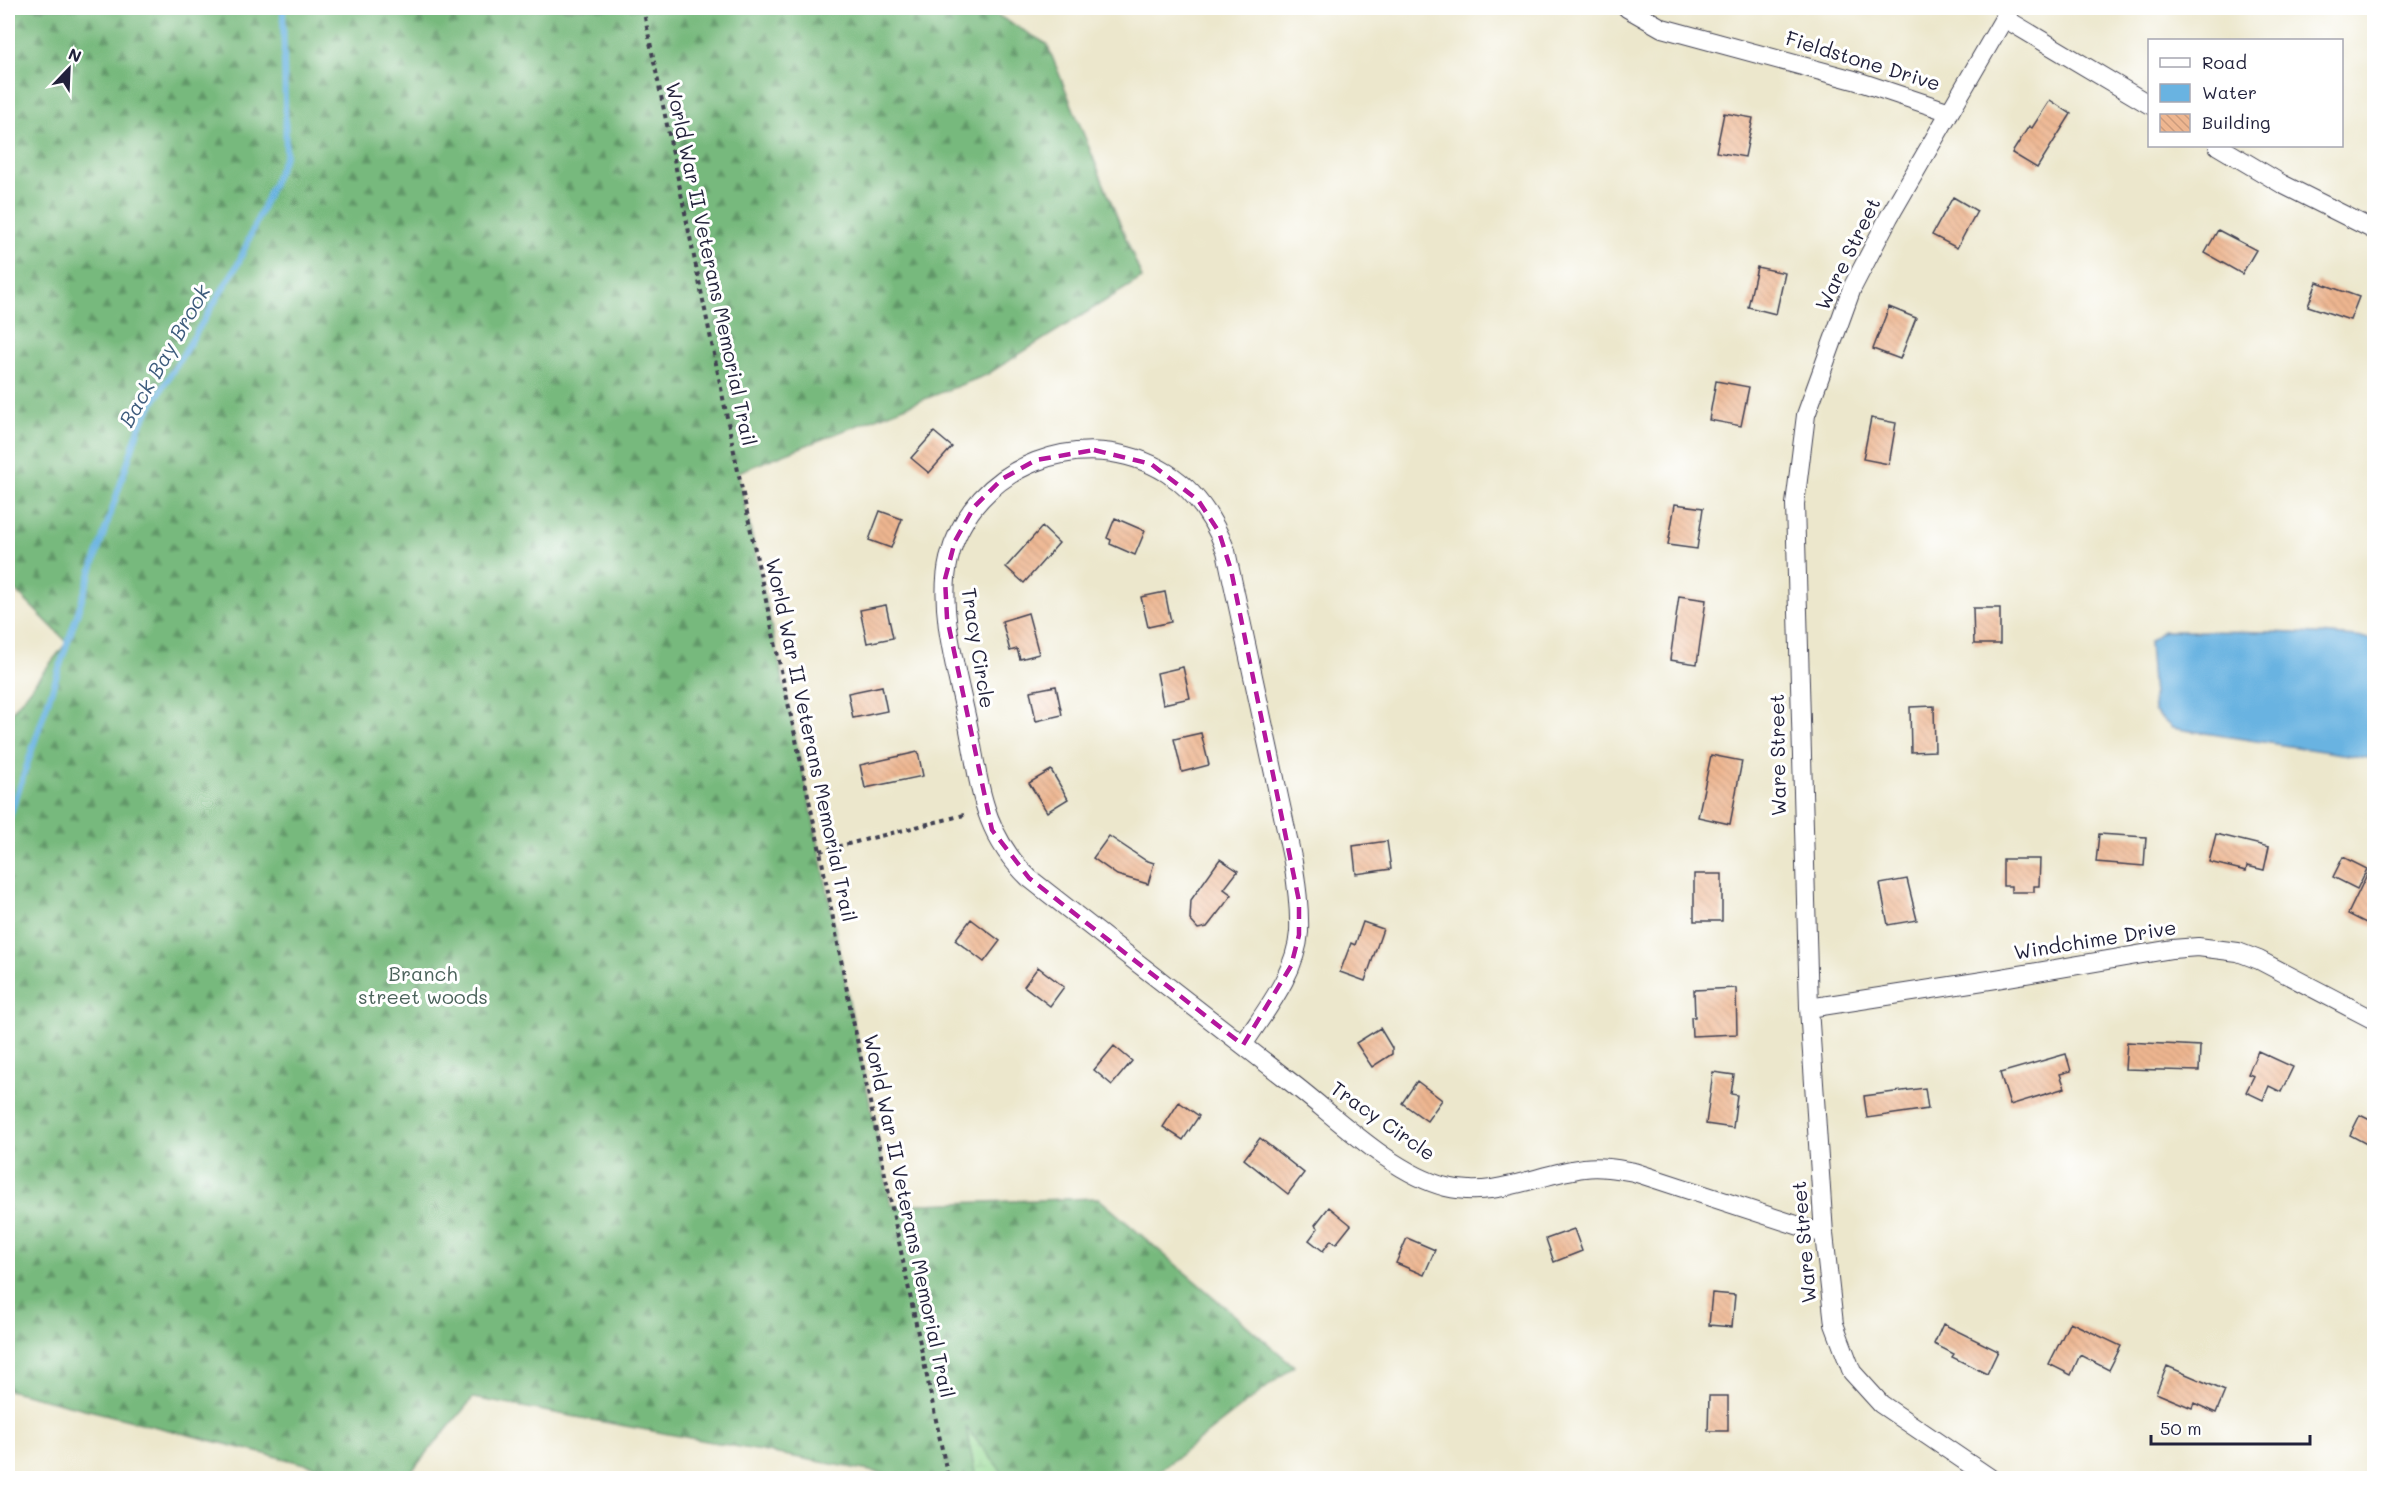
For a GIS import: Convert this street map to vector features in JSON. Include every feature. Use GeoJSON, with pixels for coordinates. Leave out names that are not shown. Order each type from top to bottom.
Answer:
{"type":"FeatureCollection","features":[{"type":"Feature","properties":{"kind":"street","name":"Fieldstone Drive"},"geometry":{"type":"LineString","coordinates":[[1627,8],[1662,28],[1854,80],[1950,112]]}},
{"type":"Feature","properties":{"kind":"street","name":"Ware Street"},"geometry":{"type":"LineString","coordinates":[[1990,1479],[1881,1404],[1852,1372],[1834,1324],[1824,1234],[1809,1008],[1795,504],[1806,415],[1852,288],[1889,217],[2007,13]]}},
{"type":"Feature","properties":{"kind":"street"},"geometry":{"type":"LineString","coordinates":[[2007,13],[2148,104]]}},
{"type":"Feature","properties":{"kind":"street"},"geometry":{"type":"LineString","coordinates":[[2220,147],[2282,184],[2374,230]]}},
{"type":"Feature","properties":{"kind":"street","name":"Tracy Circle"},"geometry":{"type":"LineString","coordinates":[[1243,1045],[1291,966],[1299,935],[1299,901],[1293,862],[1226,551],[1209,515],[1198,500],[1168,474],[1151,464],[1113,452],[1094,450],[1054,454],[1036,460],[1002,479],[974,507],[959,532],[949,560],[945,599],[986,809],[992,830],[1012,862],[1029,878],[1389,1159],[1428,1181],[1448,1187],[1491,1190],[1513,1187],[1582,1168],[1617,1169],[1634,1172],[1824,1234]]}},
{"type":"Feature","properties":{"kind":"street","name":"Windchime Drive"},"geometry":{"type":"LineString","coordinates":[[1809,1008],[1996,980],[2172,949],[2198,947],[2229,950],[2259,960],[2374,1020]]}},
{"type":"Feature","properties":{"kind":"path","name":"World War II Veterans Memorial Trail"},"geometry":{"type":"LineString","coordinates":[[643,8],[820,851],[948,1479]]}},
{"type":"Feature","properties":{"kind":"path"},"geometry":{"type":"LineString","coordinates":[[820,851],[986,809]]}},
{"type":"Feature","properties":{"kind":"highlighted area"},"geometry":{"type":"Polygon","coordinates":[[[1094,450],[1151,464],[1198,500],[1219,532],[1231,570],[1299,901],[1299,935],[1291,966],[1243,1045],[1029,878],[992,830],[947,618],[945,579],[955,541],[974,507],[1002,479],[1036,460],[1094,450]]]}},
{"type":"Feature","properties":{"kind":"green space","name":"Branch street woods"},"geometry":{"type":"Polygon","coordinates":[[[8,8],[985,8],[1047,44],[1142,278],[986,375],[738,472],[820,851],[891,1205],[1098,1198],[1294,1366],[1150,1478],[908,1478],[473,1398],[406,1478],[362,1478],[8,1390],[8,717],[67,642],[8,583],[8,8]]]}},
{"type":"Feature","properties":{"kind":"green space"},"geometry":{"type":"Polygon","coordinates":[[[966,1427],[1007,1478],[976,1478],[966,1427]]]}},
{"type":"Feature","properties":{"kind":"water"},"geometry":{"type":"Polygon","coordinates":[[[2163,631],[2295,633],[2374,639],[2374,759],[2172,728],[2154,711],[2149,642],[2163,631]]]}},
{"type":"Feature","properties":{"kind":"building"},"geometry":{"type":"Polygon","coordinates":[[[2050,100],[2071,114],[2037,168],[2012,153],[2029,126],[2032,128],[2050,100]]]}},
{"type":"Feature","properties":{"kind":"building"},"geometry":{"type":"Polygon","coordinates":[[[1724,113],[1753,118],[1745,157],[1716,152],[1724,113]]]}},
{"type":"Feature","properties":{"kind":"building"},"geometry":{"type":"Polygon","coordinates":[[[1953,197],[1977,211],[1957,248],[1932,235],[1953,197]]]}},
{"type":"Feature","properties":{"kind":"building"},"geometry":{"type":"Polygon","coordinates":[[[2218,230],[2256,250],[2242,274],[2205,253],[2218,230]]]}},
{"type":"Feature","properties":{"kind":"building"},"geometry":{"type":"Polygon","coordinates":[[[1757,267],[1785,273],[1776,314],[1748,307],[1757,267]]]}},
{"type":"Feature","properties":{"kind":"building"},"geometry":{"type":"Polygon","coordinates":[[[2317,282],[2359,297],[2350,320],[2308,306],[2317,282]]]}},
{"type":"Feature","properties":{"kind":"building"},"geometry":{"type":"Polygon","coordinates":[[[1889,307],[1916,318],[1900,359],[1873,349],[1889,307]]]}},
{"type":"Feature","properties":{"kind":"building"},"geometry":{"type":"Polygon","coordinates":[[[1716,381],[1749,387],[1741,426],[1709,420],[1716,381]]]}},
{"type":"Feature","properties":{"kind":"building"},"geometry":{"type":"Polygon","coordinates":[[[1871,418],[1896,423],[1889,464],[1863,459],[1871,418]]]}},
{"type":"Feature","properties":{"kind":"building"},"geometry":{"type":"Polygon","coordinates":[[[934,432],[952,447],[929,473],[911,458],[934,432]]]}},
{"type":"Feature","properties":{"kind":"building"},"geometry":{"type":"Polygon","coordinates":[[[1675,504],[1703,508],[1697,549],[1668,545],[1675,504]]]}},
{"type":"Feature","properties":{"kind":"building"},"geometry":{"type":"Polygon","coordinates":[[[880,511],[902,519],[891,548],[869,540],[880,511]]]}},
{"type":"Feature","properties":{"kind":"building"},"geometry":{"type":"Polygon","coordinates":[[[1115,518],[1145,531],[1135,555],[1110,544],[1111,540],[1107,538],[1115,518]]]}},
{"type":"Feature","properties":{"kind":"building"},"geometry":{"type":"Polygon","coordinates":[[[1042,527],[1059,543],[1024,583],[1006,567],[1042,527]]]}},
{"type":"Feature","properties":{"kind":"building"},"geometry":{"type":"Polygon","coordinates":[[[1165,592],[1171,622],[1148,627],[1141,597],[1165,592]]]}},
{"type":"Feature","properties":{"kind":"building"},"geometry":{"type":"Polygon","coordinates":[[[1679,596],[1706,600],[1697,664],[1670,660],[1679,596]]]}},
{"type":"Feature","properties":{"kind":"building"},"geometry":{"type":"Polygon","coordinates":[[[886,605],[893,638],[867,643],[860,610],[886,605]]]}},
{"type":"Feature","properties":{"kind":"building"},"geometry":{"type":"Polygon","coordinates":[[[1973,608],[2000,608],[2000,644],[1974,644],[1973,608]]]}},
{"type":"Feature","properties":{"kind":"building"},"geometry":{"type":"Polygon","coordinates":[[[1028,613],[1039,654],[1020,659],[1017,649],[1010,651],[1002,621],[1028,613]]]}},
{"type":"Feature","properties":{"kind":"building"},"geometry":{"type":"Polygon","coordinates":[[[1183,667],[1190,698],[1163,704],[1157,673],[1183,667]]]}},
{"type":"Feature","properties":{"kind":"building"},"geometry":{"type":"Polygon","coordinates":[[[882,686],[887,711],[853,718],[848,693],[882,686]]]}},
{"type":"Feature","properties":{"kind":"building"},"geometry":{"type":"Polygon","coordinates":[[[1056,686],[1062,715],[1036,721],[1030,691],[1056,686]]]}},
{"type":"Feature","properties":{"kind":"building"},"geometry":{"type":"Polygon","coordinates":[[[1934,706],[1935,751],[1911,752],[1910,707],[1934,706]]]}},
{"type":"Feature","properties":{"kind":"building"},"geometry":{"type":"Polygon","coordinates":[[[1201,733],[1209,765],[1182,772],[1174,739],[1201,733]]]}},
{"type":"Feature","properties":{"kind":"building"},"geometry":{"type":"Polygon","coordinates":[[[918,752],[923,776],[865,788],[860,765],[918,752]]]}},
{"type":"Feature","properties":{"kind":"building"},"geometry":{"type":"Polygon","coordinates":[[[1711,755],[1742,761],[1730,824],[1698,817],[1711,755]]]}},
{"type":"Feature","properties":{"kind":"building"},"geometry":{"type":"Polygon","coordinates":[[[1051,770],[1068,799],[1047,812],[1029,783],[1051,770]]]}},
{"type":"Feature","properties":{"kind":"building"},"geometry":{"type":"Polygon","coordinates":[[[2099,834],[2146,837],[2144,866],[2096,862],[2099,834]]]}},
{"type":"Feature","properties":{"kind":"building"},"geometry":{"type":"Polygon","coordinates":[[[2216,834],[2269,847],[2264,870],[2247,866],[2246,871],[2209,862],[2216,834]]]}},
{"type":"Feature","properties":{"kind":"building"},"geometry":{"type":"Polygon","coordinates":[[[1109,836],[1145,860],[1154,863],[1148,884],[1117,875],[1093,858],[1109,836]]]}},
{"type":"Feature","properties":{"kind":"building"},"geometry":{"type":"Polygon","coordinates":[[[1387,841],[1391,869],[1356,874],[1353,846],[1387,841]]]}},
{"type":"Feature","properties":{"kind":"building"},"geometry":{"type":"Polygon","coordinates":[[[2343,857],[2367,869],[2357,889],[2333,877],[2343,857]]]}},
{"type":"Feature","properties":{"kind":"building"},"geometry":{"type":"Polygon","coordinates":[[[1220,859],[1238,871],[1224,889],[1232,895],[1207,927],[1198,929],[1190,920],[1191,900],[1220,859]]]}},
{"type":"Feature","properties":{"kind":"building"},"geometry":{"type":"Polygon","coordinates":[[[2003,859],[2040,859],[2039,886],[2034,886],[2034,892],[2011,892],[2011,886],[2003,886],[2003,859]]]}},
{"type":"Feature","properties":{"kind":"building"},"geometry":{"type":"Polygon","coordinates":[[[2374,860],[2374,927],[2348,914],[2374,860]]]}},
{"type":"Feature","properties":{"kind":"building"},"geometry":{"type":"Polygon","coordinates":[[[1694,874],[1722,874],[1722,921],[1694,921],[1694,874]]]}},
{"type":"Feature","properties":{"kind":"building"},"geometry":{"type":"Polygon","coordinates":[[[1907,879],[1917,920],[1888,925],[1880,884],[1907,879]]]}},
{"type":"Feature","properties":{"kind":"building"},"geometry":{"type":"Polygon","coordinates":[[[971,919],[1000,941],[984,962],[955,940],[971,919]]]}},
{"type":"Feature","properties":{"kind":"building"},"geometry":{"type":"Polygon","coordinates":[[[1363,922],[1383,929],[1365,981],[1340,972],[1351,943],[1355,945],[1363,922]]]}},
{"type":"Feature","properties":{"kind":"building"},"geometry":{"type":"Polygon","coordinates":[[[1038,967],[1064,987],[1050,1006],[1024,986],[1038,967]]]}},
{"type":"Feature","properties":{"kind":"building"},"geometry":{"type":"Polygon","coordinates":[[[1736,988],[1737,1034],[1692,1036],[1691,1017],[1695,1017],[1694,990],[1736,988]]]}},
{"type":"Feature","properties":{"kind":"building"},"geometry":{"type":"Polygon","coordinates":[[[1380,1028],[1392,1048],[1392,1054],[1372,1067],[1356,1043],[1380,1028]]]}},
{"type":"Feature","properties":{"kind":"building"},"geometry":{"type":"Polygon","coordinates":[[[2127,1042],[2200,1046],[2199,1071],[2125,1069],[2127,1042]]]}},
{"type":"Feature","properties":{"kind":"building"},"geometry":{"type":"Polygon","coordinates":[[[1114,1046],[1132,1061],[1112,1085],[1094,1070],[1114,1046]]]}},
{"type":"Feature","properties":{"kind":"building"},"geometry":{"type":"Polygon","coordinates":[[[2258,1051],[2293,1067],[2281,1092],[2269,1086],[2263,1100],[2246,1092],[2254,1076],[2248,1074],[2258,1051]]]}},
{"type":"Feature","properties":{"kind":"building"},"geometry":{"type":"Polygon","coordinates":[[[2066,1054],[2071,1071],[2060,1074],[2065,1088],[2010,1105],[2000,1073],[2066,1054]]]}},
{"type":"Feature","properties":{"kind":"building"},"geometry":{"type":"Polygon","coordinates":[[[1713,1072],[1734,1075],[1731,1094],[1737,1095],[1733,1128],[1706,1124],[1713,1072]]]}},
{"type":"Feature","properties":{"kind":"building"},"geometry":{"type":"Polygon","coordinates":[[[1417,1081],[1442,1100],[1427,1121],[1402,1103],[1417,1081]]]}},
{"type":"Feature","properties":{"kind":"building"},"geometry":{"type":"Polygon","coordinates":[[[1925,1088],[1928,1109],[1867,1118],[1864,1096],[1925,1088]]]}},
{"type":"Feature","properties":{"kind":"building"},"geometry":{"type":"Polygon","coordinates":[[[1179,1102],[1199,1116],[1183,1140],[1163,1127],[1179,1102]]]}},
{"type":"Feature","properties":{"kind":"building"},"geometry":{"type":"Polygon","coordinates":[[[2360,1115],[2374,1122],[2374,1148],[2350,1135],[2360,1115]]]}},
{"type":"Feature","properties":{"kind":"building"},"geometry":{"type":"Polygon","coordinates":[[[1260,1138],[1304,1173],[1288,1194],[1244,1159],[1260,1138]]]}},
{"type":"Feature","properties":{"kind":"building"},"geometry":{"type":"Polygon","coordinates":[[[1329,1207],[1351,1225],[1336,1244],[1331,1240],[1323,1251],[1309,1240],[1318,1228],[1315,1225],[1329,1207]]]}},
{"type":"Feature","properties":{"kind":"building"},"geometry":{"type":"Polygon","coordinates":[[[1574,1229],[1582,1251],[1554,1262],[1546,1239],[1574,1229]]]}},
{"type":"Feature","properties":{"kind":"building"},"geometry":{"type":"Polygon","coordinates":[[[1407,1238],[1435,1250],[1424,1275],[1396,1263],[1407,1238]]]}},
{"type":"Feature","properties":{"kind":"building"},"geometry":{"type":"Polygon","coordinates":[[[1712,1293],[1735,1295],[1732,1327],[1709,1325],[1712,1293]]]}},
{"type":"Feature","properties":{"kind":"building"},"geometry":{"type":"Polygon","coordinates":[[[2070,1322],[2121,1346],[2109,1370],[2080,1355],[2071,1375],[2049,1364],[2070,1322]]]}},
{"type":"Feature","properties":{"kind":"building"},"geometry":{"type":"Polygon","coordinates":[[[1943,1324],[1998,1351],[1987,1374],[1952,1357],[1954,1354],[1934,1344],[1943,1324]]]}},
{"type":"Feature","properties":{"kind":"building"},"geometry":{"type":"Polygon","coordinates":[[[2167,1366],[2225,1391],[2216,1413],[2194,1403],[2192,1408],[2156,1393],[2167,1366]]]}},
{"type":"Feature","properties":{"kind":"building"},"geometry":{"type":"Polygon","coordinates":[[[1709,1396],[1728,1396],[1728,1431],[1708,1431],[1709,1396]]]}},
{"type":"Feature","properties":{"kind":"waterway","name":"Back Bay Brook"},"geometry":{"type":"LineString","coordinates":[[8,822],[140,425],[238,264],[286,154],[283,9],[281,8]]}}]}
